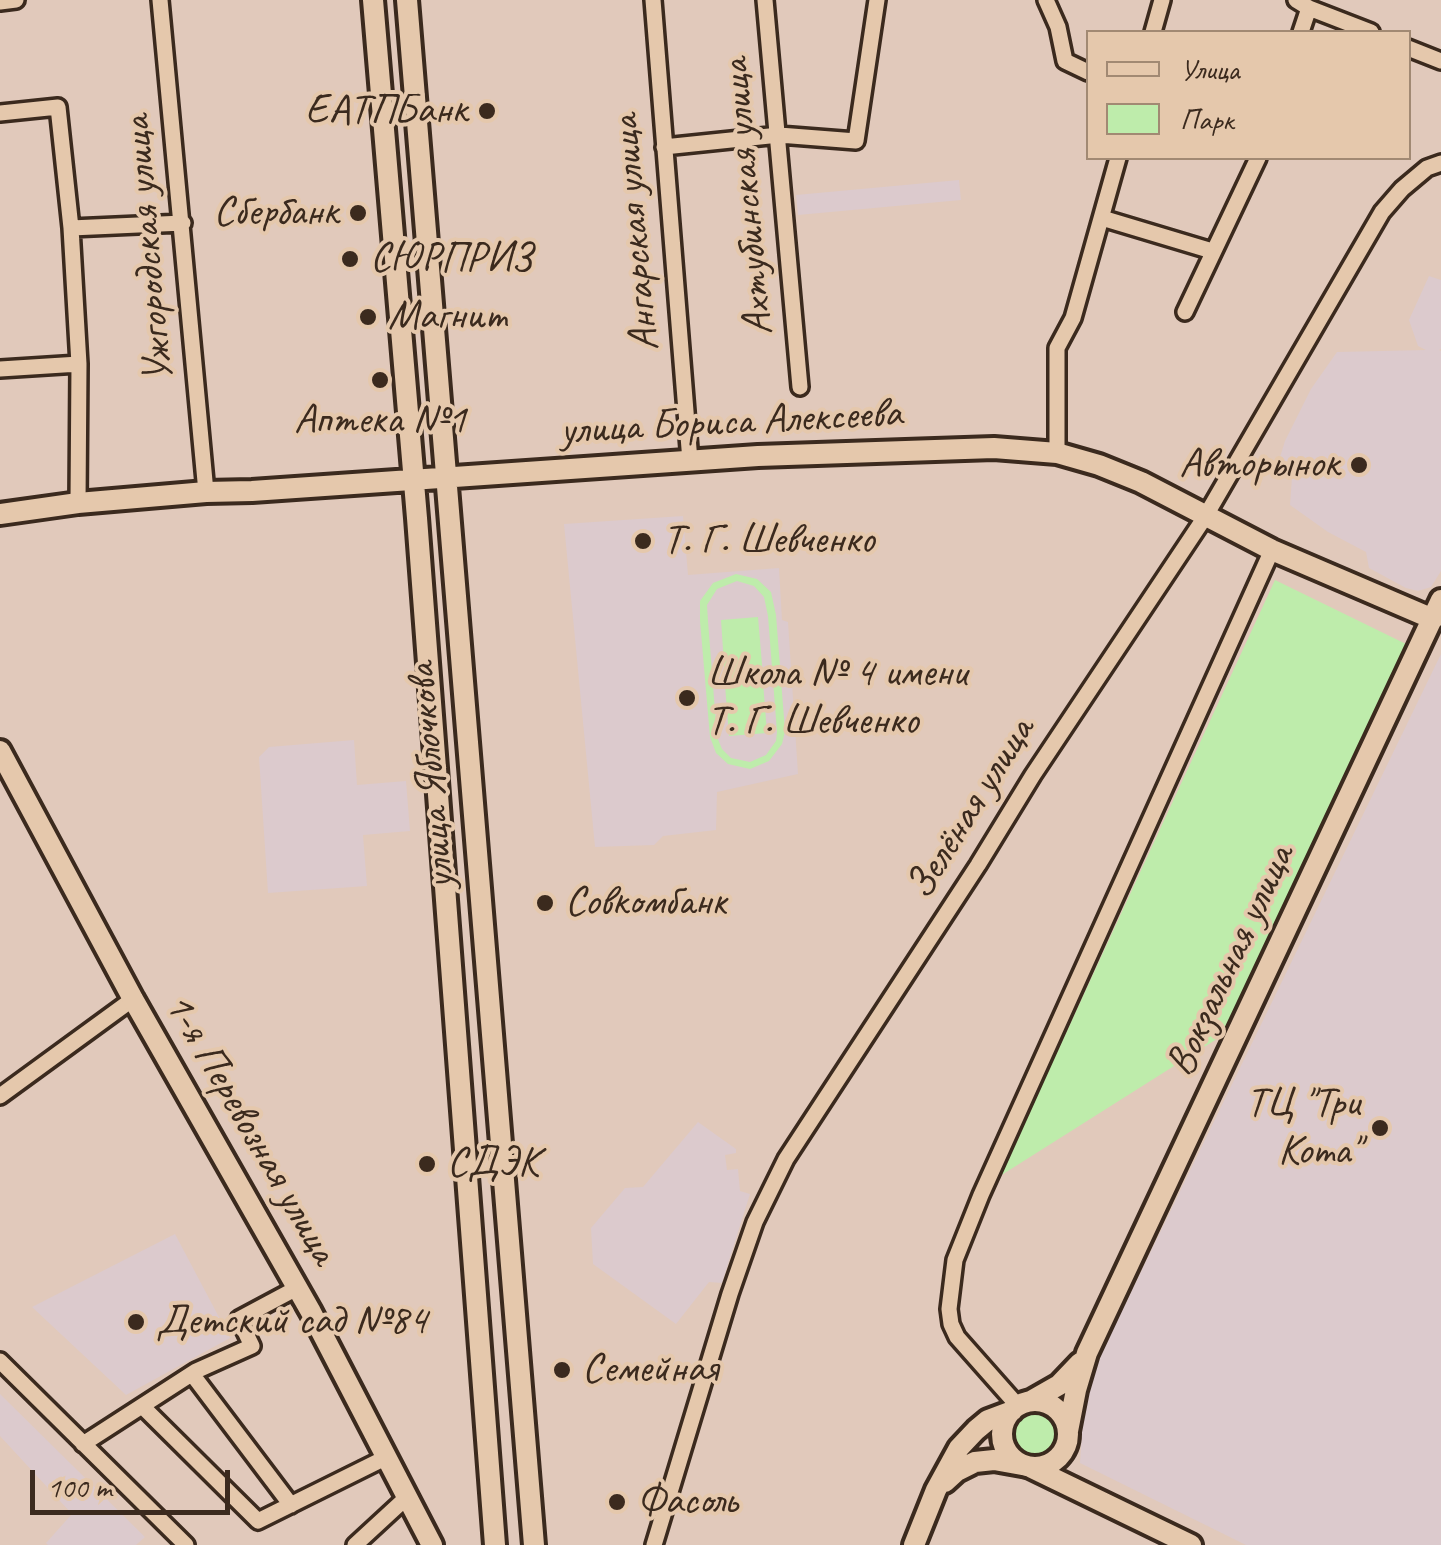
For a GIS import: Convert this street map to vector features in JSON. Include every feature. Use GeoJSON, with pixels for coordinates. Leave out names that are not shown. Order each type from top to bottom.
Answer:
{"type":"FeatureCollection","features":[{"type":"Feature","properties":{"kind":"main road","name":"улица Яблочкова"},"geometry":{"type":"LineString","coordinates":[[373,0],[414,479],[495,1545]]}},
{"type":"Feature","properties":{"kind":"main road","name":"улица Яблочкова"},"geometry":{"type":"LineString","coordinates":[[407,0],[534,1545]]}},
{"type":"Feature","properties":{"kind":"main road","name":"улица Бориса Алексеева"},"geometry":{"type":"LineString","coordinates":[[0,514],[206,492],[758,456],[994,448],[1057,453],[1099,465],[1141,482],[1272,550],[1437,610]]}},
{"type":"Feature","properties":{"kind":"main road","name":"Вокзальная улица"},"geometry":{"type":"LineString","coordinates":[[1068,1437],[1076,1390],[1088,1353],[1437,610]]}},
{"type":"Feature","properties":{"kind":"main road","name":"1-я Перевозная улица"},"geometry":{"type":"LineString","coordinates":[[0,750],[132,999],[297,1288],[432,1545]]}},
{"type":"Feature","properties":{"kind":"main road","name":"Вокзальная улица"},"geometry":{"type":"LineString","coordinates":[[914,1545],[936,1490],[966,1439],[988,1420],[1068,1378],[1088,1353]]}},
{"type":"Feature","properties":{"kind":"main road"},"geometry":{"type":"LineString","coordinates":[[1105,1504],[1074,1474],[1068,1458],[1064,1417],[1053,1406],[1020,1406],[1003,1424],[1002,1441],[1010,1456],[1026,1466],[1105,1504],[1191,1545]]}},
{"type":"Feature","properties":{"kind":"main road"},"geometry":{"type":"LineString","coordinates":[[936,1490],[957,1471],[975,1462],[1051,1464],[1062,1454],[1068,1437]]}},
{"type":"Feature","properties":{"kind":"street"},"geometry":{"type":"LineString","coordinates":[[0,2],[16,0]]}},
{"type":"Feature","properties":{"kind":"street","name":"Ужгородская улица"},"geometry":{"type":"LineString","coordinates":[[160,0],[206,492]]}},
{"type":"Feature","properties":{"kind":"street","name":"Ангарская улица"},"geometry":{"type":"LineString","coordinates":[[653,0],[690,461]]}},
{"type":"Feature","properties":{"kind":"street","name":"Ахтубинская улица"},"geometry":{"type":"LineString","coordinates":[[764,0],[800,387]]}},
{"type":"Feature","properties":{"kind":"street"},"geometry":{"type":"LineString","coordinates":[[664,147],[778,135],[856,140],[878,0]]}},
{"type":"Feature","properties":{"kind":"street"},"geometry":{"type":"LineString","coordinates":[[1046,0],[1058,27],[1064,60],[1086,71]]}},
{"type":"Feature","properties":{"kind":"street"},"geometry":{"type":"LineString","coordinates":[[1154,30],[1162,0]]}},
{"type":"Feature","properties":{"kind":"street"},"geometry":{"type":"LineString","coordinates":[[1300,30],[1302,4],[1366,30]]}},
{"type":"Feature","properties":{"kind":"street"},"geometry":{"type":"LineString","coordinates":[[1411,49],[1441,61]]}},
{"type":"Feature","properties":{"kind":"street"},"geometry":{"type":"LineString","coordinates":[[0,113],[58,107],[71,228],[79,364],[78,503]]}},
{"type":"Feature","properties":{"kind":"street"},"geometry":{"type":"LineString","coordinates":[[1057,453],[1057,348],[1073,318],[1117,160]]}},
{"type":"Feature","properties":{"kind":"street"},"geometry":{"type":"LineString","coordinates":[[1185,312],[1257,160]]}},
{"type":"Feature","properties":{"kind":"street","name":"Зелёная улица"},"geometry":{"type":"LineString","coordinates":[[654,1545],[730,1294],[755,1222],[786,1159],[1033,775],[1205,517],[1382,212],[1426,168],[1441,164]]}},
{"type":"Feature","properties":{"kind":"street"},"geometry":{"type":"LineString","coordinates":[[1102,218],[1212,251]]}},
{"type":"Feature","properties":{"kind":"street"},"geometry":{"type":"LineString","coordinates":[[71,228],[182,223]]}},
{"type":"Feature","properties":{"kind":"street"},"geometry":{"type":"LineString","coordinates":[[0,369],[79,364]]}},
{"type":"Feature","properties":{"kind":"street"},"geometry":{"type":"LineString","coordinates":[[1020,1406],[957,1337],[951,1324],[955,1260],[1272,550]]}},
{"type":"Feature","properties":{"kind":"street"},"geometry":{"type":"LineString","coordinates":[[0,1096],[132,999]]}},
{"type":"Feature","properties":{"kind":"street"},"geometry":{"type":"LineString","coordinates":[[83,1444],[192,1374],[252,1346],[239,1318],[297,1288]]}},
{"type":"Feature","properties":{"kind":"street"},"geometry":{"type":"LineString","coordinates":[[0,1361],[186,1545]]}},
{"type":"Feature","properties":{"kind":"street"},"geometry":{"type":"LineString","coordinates":[[192,1374],[291,1505]]}},
{"type":"Feature","properties":{"kind":"street"},"geometry":{"type":"LineString","coordinates":[[142,1406],[258,1522],[385,1458]]}},
{"type":"Feature","properties":{"kind":"street"},"geometry":{"type":"LineString","coordinates":[[355,1545],[406,1498]]}},
{"type":"Feature","properties":{"kind":"shaded area"},"geometry":{"type":"Polygon","coordinates":[[[959,180],[961,200],[798,215],[796,195],[959,180]]]}},
{"type":"Feature","properties":{"kind":"shaded area","name":"Авторынок"},"geometry":{"type":"Polygon","coordinates":[[[1429,276],[1441,280],[1441,571],[1431,587],[1418,591],[1369,568],[1366,552],[1290,505],[1292,477],[1276,470],[1285,441],[1311,389],[1337,352],[1426,350],[1418,346],[1409,320],[1429,276]]]}},
{"type":"Feature","properties":{"kind":"shaded area","name":"Школа № 4 имени Т. Г. Шевченко"},"geometry":{"type":"Polygon","coordinates":[[[683,516],[688,575],[779,568],[782,620],[788,622],[798,774],[717,792],[716,830],[663,836],[654,845],[595,847],[564,524],[683,516]]]}},
{"type":"Feature","properties":{"kind":"shaded area"},"geometry":{"type":"Polygon","coordinates":[[[1441,654],[1441,1545],[1246,1545],[1080,1463],[1085,1387],[1441,654]]]}},
{"type":"Feature","properties":{"kind":"shaded area"},"geometry":{"type":"Polygon","coordinates":[[[354,740],[357,785],[406,781],[410,831],[363,835],[367,886],[268,893],[259,757],[269,747],[354,740]]]}},
{"type":"Feature","properties":{"kind":"shaded area"},"geometry":{"type":"Polygon","coordinates":[[[698,1122],[736,1149],[736,1153],[725,1155],[727,1170],[738,1169],[740,1191],[750,1194],[722,1283],[709,1282],[676,1324],[593,1264],[591,1228],[625,1188],[643,1187],[698,1122]]]}},
{"type":"Feature","properties":{"kind":"shaded area","name":"Детский сад №84"},"geometry":{"type":"Polygon","coordinates":[[[175,1234],[230,1338],[126,1395],[32,1307],[175,1234]]]}},
{"type":"Feature","properties":{"kind":"shaded area"},"geometry":{"type":"Polygon","coordinates":[[[0,1394],[145,1537],[136,1545],[48,1545],[72,1514],[0,1436],[0,1394]]]}},
{"type":"Feature","properties":{"kind":"green space"},"geometry":{"type":"Polygon","coordinates":[[[736,574],[757,579],[771,592],[776,615],[785,731],[782,744],[769,761],[750,769],[728,764],[716,753],[710,737],[700,601],[713,583],[736,574]],[[737,581],[717,589],[707,605],[717,737],[731,758],[750,762],[766,755],[777,732],[768,616],[764,597],[754,586],[737,581]]]}},
{"type":"Feature","properties":{"kind":"green space"},"geometry":{"type":"Polygon","coordinates":[[[1275,580],[1406,644],[1231,1030],[1000,1176],[1275,580]]]}},
{"type":"Feature","properties":{"kind":"green space"},"geometry":{"type":"Polygon","coordinates":[[[758,617],[763,676],[725,679],[721,620],[758,617]]]}},
{"type":"Feature","properties":{"kind":"green space"},"geometry":{"type":"Polygon","coordinates":[[[763,682],[767,733],[729,736],[725,685],[763,682]]]}},
{"type":"Feature","properties":{"kind":"green space"},"geometry":{"type":"Polygon","coordinates":[[[1035,1411],[1052,1418],[1059,1435],[1052,1452],[1035,1459],[1018,1452],[1011,1435],[1018,1418],[1035,1411]]]}},
{"type":"Feature","properties":{"kind":"place","name":"ЕАТПБанк"},"geometry":{"type":"Point","coordinates":[487,111]}},
{"type":"Feature","properties":{"kind":"place","name":"Сбербанк"},"geometry":{"type":"Point","coordinates":[358,213]}},
{"type":"Feature","properties":{"kind":"place","name":"СЮРПРИЗ"},"geometry":{"type":"Point","coordinates":[350,259]}},
{"type":"Feature","properties":{"kind":"place","name":"Магнит"},"geometry":{"type":"Point","coordinates":[368,317]}},
{"type":"Feature","properties":{"kind":"place","name":"Аптека №1"},"geometry":{"type":"Point","coordinates":[380,380]}},
{"type":"Feature","properties":{"kind":"place","name":"Авторынок"},"geometry":{"type":"Point","coordinates":[1359,465]}},
{"type":"Feature","properties":{"kind":"place","name":"Т. Г. Шевченко"},"geometry":{"type":"Point","coordinates":[643,541]}},
{"type":"Feature","properties":{"kind":"place","name":"Школа № 4 имени Т. Г. Шевченко"},"geometry":{"type":"Point","coordinates":[687,698]}},
{"type":"Feature","properties":{"kind":"place","name":"Совкомбанк"},"geometry":{"type":"Point","coordinates":[545,903]}},
{"type":"Feature","properties":{"kind":"place","name":"ТЦ \"Три Кота\""},"geometry":{"type":"Point","coordinates":[1380,1128]}},
{"type":"Feature","properties":{"kind":"place","name":"СДЭК"},"geometry":{"type":"Point","coordinates":[427,1164]}},
{"type":"Feature","properties":{"kind":"place","name":"Детский сад №84"},"geometry":{"type":"Point","coordinates":[136,1322]}},
{"type":"Feature","properties":{"kind":"place","name":"Семейная"},"geometry":{"type":"Point","coordinates":[562,1370]}},
{"type":"Feature","properties":{"kind":"place","name":"Фасоль"},"geometry":{"type":"Point","coordinates":[617,1502]}}]}
